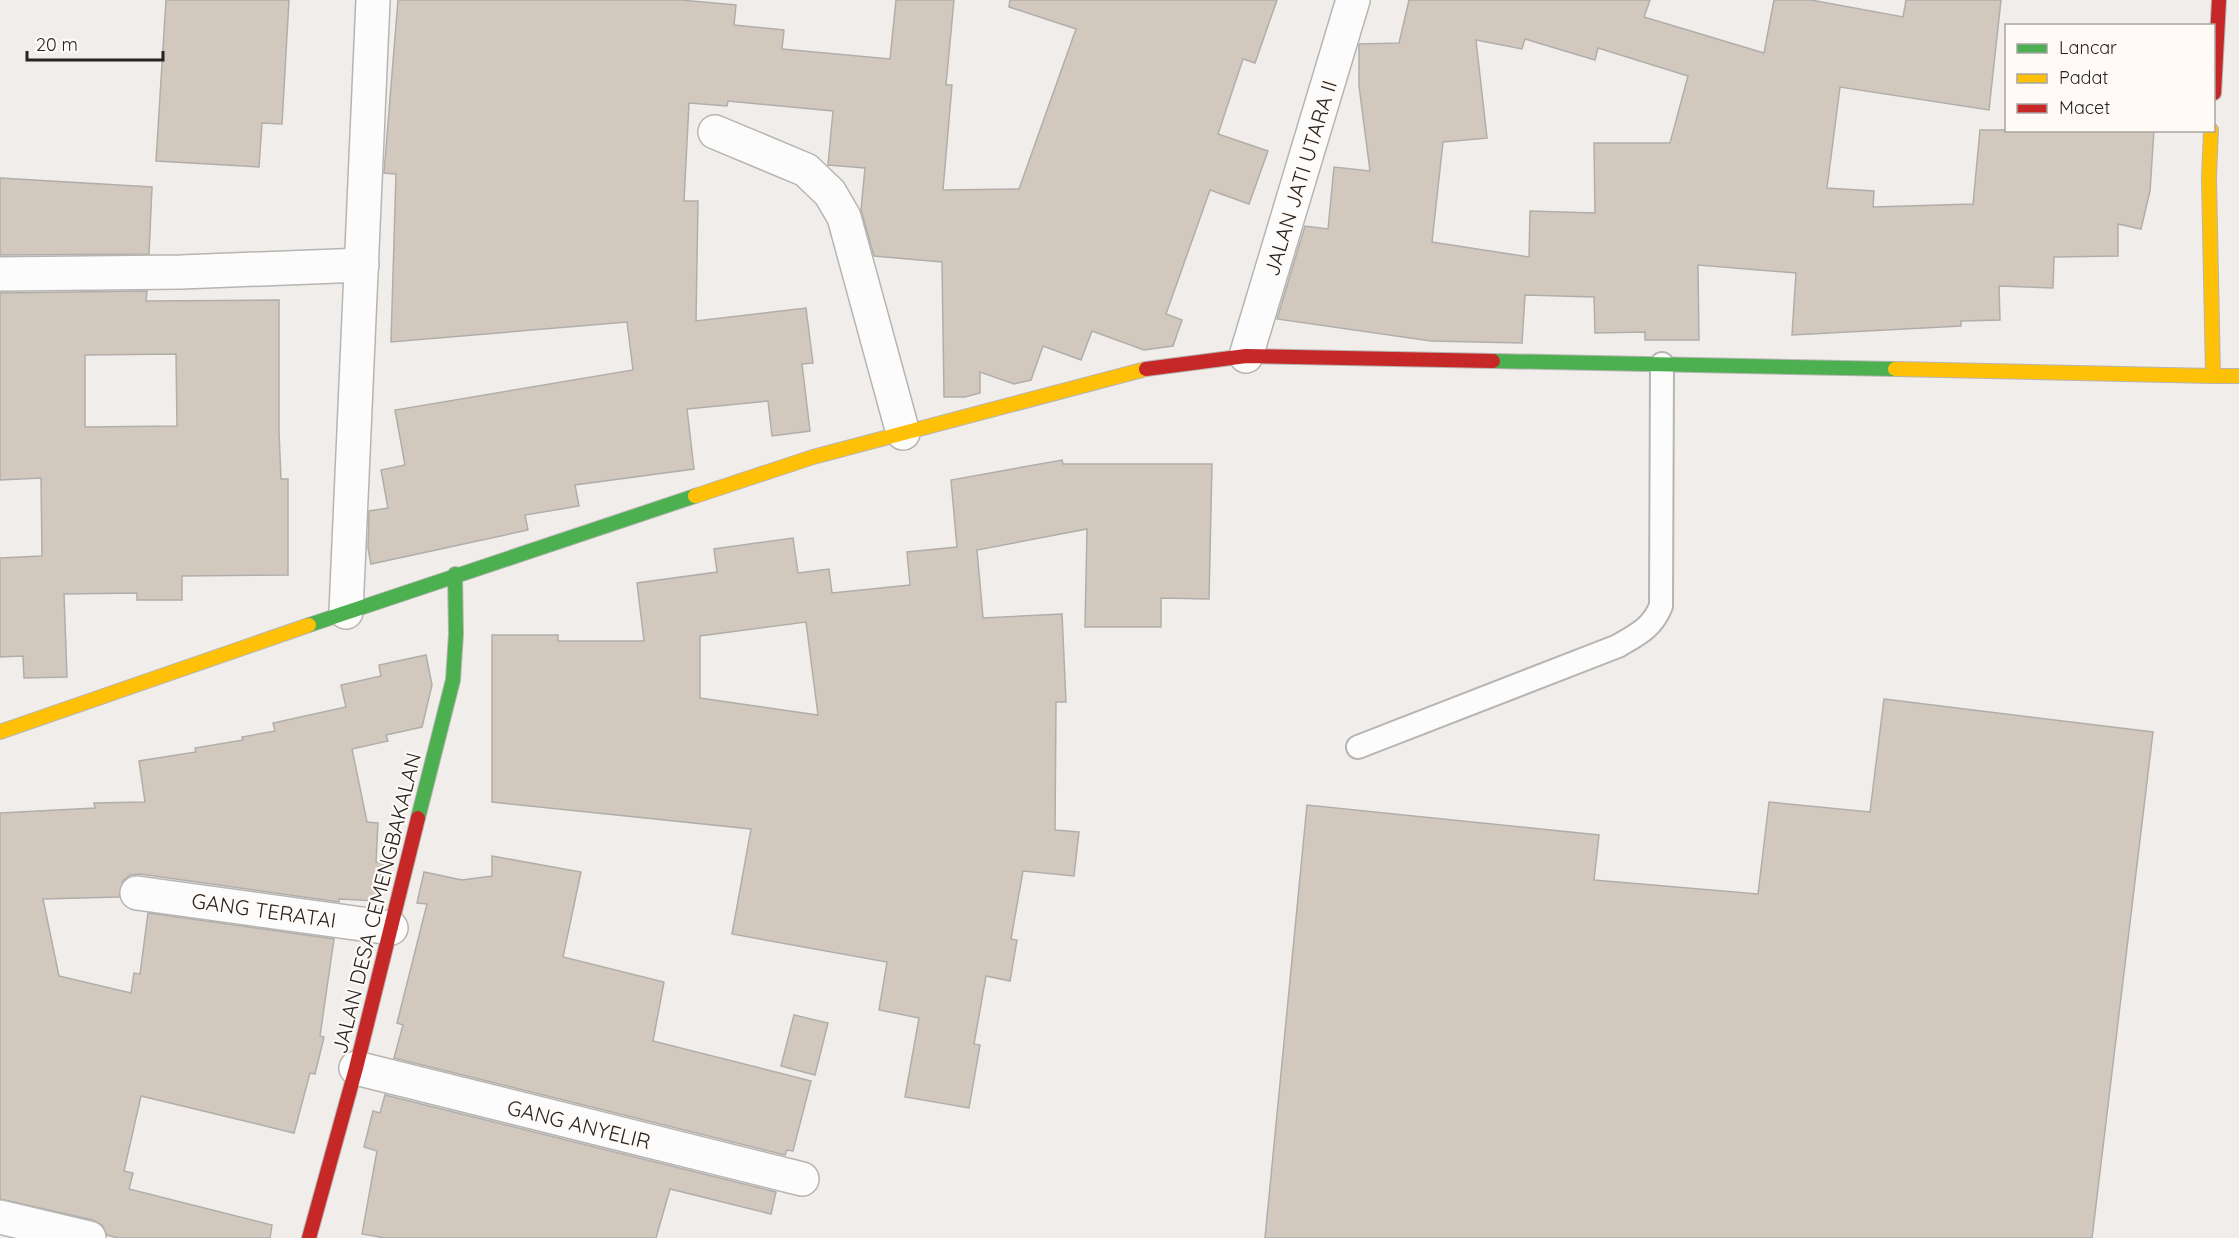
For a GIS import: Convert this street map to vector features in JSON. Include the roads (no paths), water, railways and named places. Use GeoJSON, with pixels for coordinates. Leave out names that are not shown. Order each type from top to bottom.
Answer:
{"type":"FeatureCollection","features":[{"type":"Feature","properties":{"kind":"main road"},"geometry":{"type":"LineString","coordinates":[[2215,74],[2219,0]]}},
{"type":"Feature","properties":{"kind":"main road"},"geometry":{"type":"LineString","coordinates":[[2211,132],[2209,178],[2213,376]]}},
{"type":"Feature","properties":{"kind":"main road"},"geometry":{"type":"LineString","coordinates":[[0,732],[455,574],[813,457],[1148,368],[1246,356],[2239,376]]}},
{"type":"Feature","properties":{"kind":"main road","name":"JALAN DESA CEMENGBAKALAN"},"geometry":{"type":"LineString","coordinates":[[309,1238],[336,1133],[356,1068],[453,680],[456,634],[455,574]]}},
{"type":"Feature","properties":{"kind":"street"},"geometry":{"type":"LineString","coordinates":[[346,612],[373,0]]}},
{"type":"Feature","properties":{"kind":"street","name":"JALAN JATI UTARA II"},"geometry":{"type":"LineString","coordinates":[[1246,356],[1353,0]]}},
{"type":"Feature","properties":{"kind":"street"},"geometry":{"type":"LineString","coordinates":[[715,132],[806,170],[830,193],[844,217],[903,433]]}},
{"type":"Feature","properties":{"kind":"street"},"geometry":{"type":"LineString","coordinates":[[0,274],[181,272],[362,265]]}},
{"type":"Feature","properties":{"kind":"street","name":"GANG TERATAI"},"geometry":{"type":"LineString","coordinates":[[137,892],[391,928]]}},
{"type":"Feature","properties":{"kind":"street","name":"GANG ANYELIR"},"geometry":{"type":"LineString","coordinates":[[356,1068],[802,1179]]}},
{"type":"Feature","properties":{"kind":"street"},"geometry":{"type":"LineString","coordinates":[[0,1217],[89,1238]]}},
{"type":"Feature","properties":{"kind":"lane"},"geometry":{"type":"LineString","coordinates":[[1358,747],[1618,646],[1650,627],[1661,606],[1662,364]]}}]}
